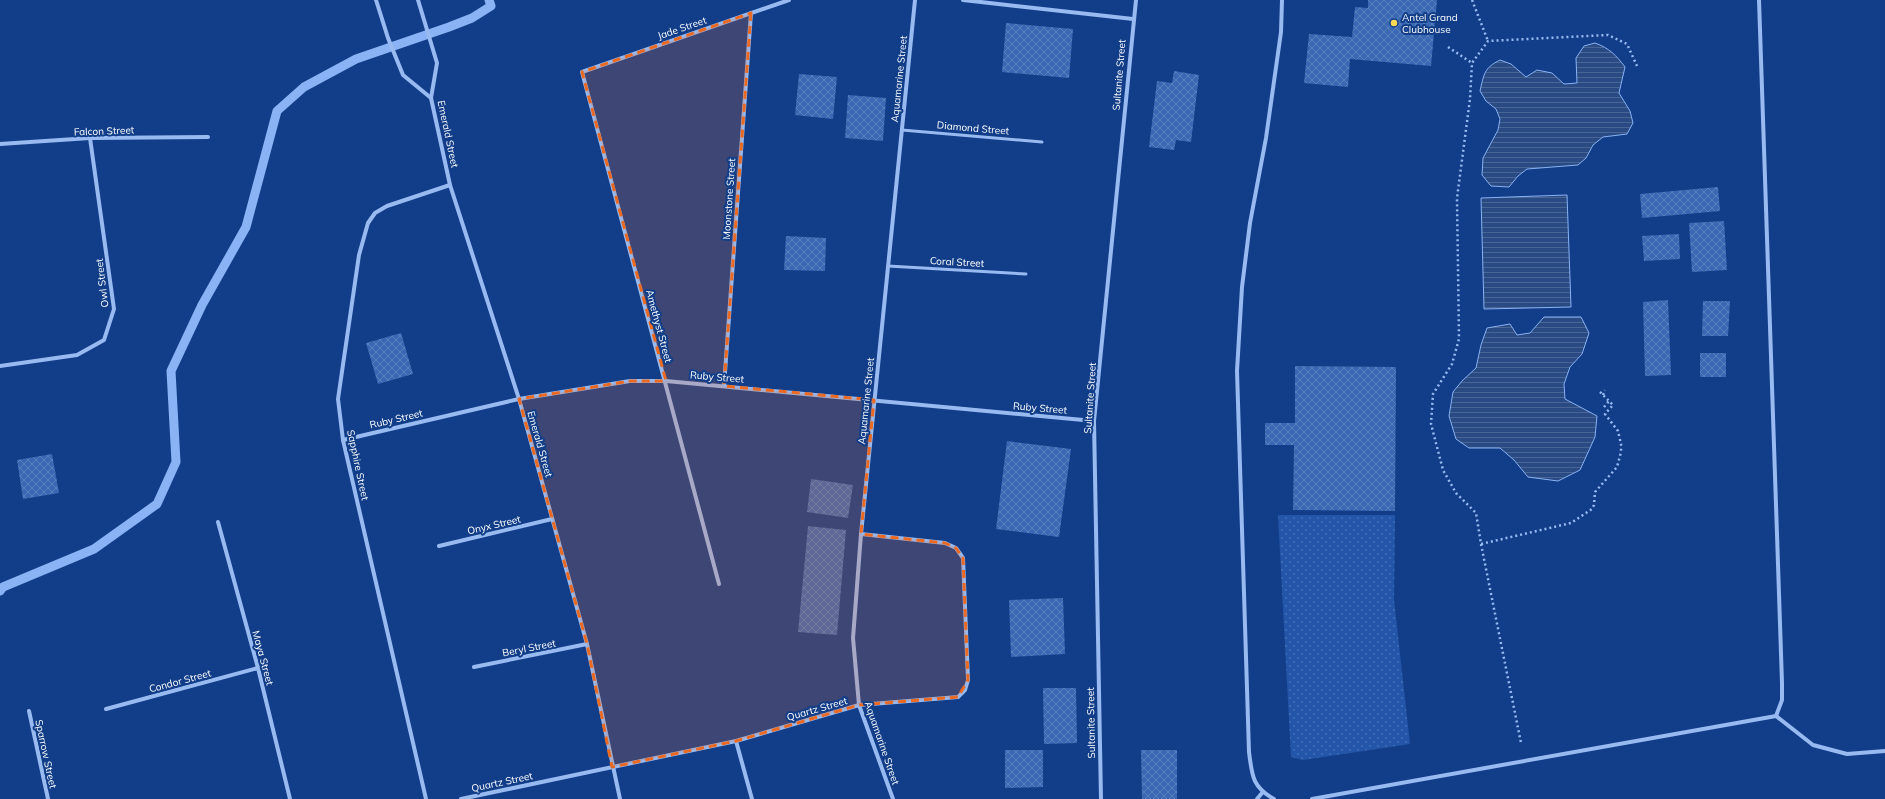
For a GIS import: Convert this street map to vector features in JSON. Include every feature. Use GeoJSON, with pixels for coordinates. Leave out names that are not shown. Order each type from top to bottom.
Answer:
{"type":"FeatureCollection","features":[{"type":"Feature","properties":{"kind":"street","name":"Emerald Street"},"geometry":{"type":"LineString","coordinates":[[376,0],[388,38],[403,75],[431,98]]}},
{"type":"Feature","properties":{"kind":"street","name":"Emerald Street"},"geometry":{"type":"LineString","coordinates":[[418,0],[437,63],[431,98],[450,184],[519,399],[587,644],[620,799]]}},
{"type":"Feature","properties":{"kind":"street","name":"Jade Street"},"geometry":{"type":"LineString","coordinates":[[582,72],[789,0]]}},
{"type":"Feature","properties":{"kind":"street","name":"Aquamarine Street"},"geometry":{"type":"LineString","coordinates":[[893,799],[859,705],[853,638],[874,400],[915,0]]}},
{"type":"Feature","properties":{"kind":"street"},"geometry":{"type":"LineString","coordinates":[[963,0],[1133,19]]}},
{"type":"Feature","properties":{"kind":"street","name":"Sultanite Street"},"geometry":{"type":"LineString","coordinates":[[1101,799],[1094,422],[1136,0]]}},
{"type":"Feature","properties":{"kind":"street"},"geometry":{"type":"LineString","coordinates":[[1274,799],[1262,793],[1251,774],[1249,752],[1237,371],[1242,287],[1250,223],[1266,138],[1281,32],[1282,0]]}},
{"type":"Feature","properties":{"kind":"street"},"geometry":{"type":"LineString","coordinates":[[1758,0],[1782,683],[1782,700],[1776,716]]}},
{"type":"Feature","properties":{"kind":"street","name":"Moonstone Street"},"geometry":{"type":"LineString","coordinates":[[724,386],[751,13]]}},
{"type":"Feature","properties":{"kind":"street","name":"Amethyst Street"},"geometry":{"type":"LineString","coordinates":[[582,72],[720,584]]}},
{"type":"Feature","properties":{"kind":"street","name":"Falcon Street"},"geometry":{"type":"LineString","coordinates":[[0,144],[90,138],[208,137]]}},
{"type":"Feature","properties":{"kind":"street","name":"Owl Street"},"geometry":{"type":"LineString","coordinates":[[0,366],[77,356],[104,340],[114,309],[90,138]]}},
{"type":"Feature","properties":{"kind":"street","name":"Sapphire Street"},"geometry":{"type":"LineString","coordinates":[[426,799],[343,440],[338,399],[359,255],[368,223],[375,213],[386,206],[450,184]]}},
{"type":"Feature","properties":{"kind":"street","name":"Ruby Street"},"geometry":{"type":"LineString","coordinates":[[343,440],[519,399],[630,381],[666,381],[724,386],[1094,422]]}},
{"type":"Feature","properties":{"kind":"street","name":"Onyx Street"},"geometry":{"type":"LineString","coordinates":[[439,546],[552,519]]}},
{"type":"Feature","properties":{"kind":"street","name":"Maya Street"},"geometry":{"type":"LineString","coordinates":[[218,522],[258,668],[290,799]]}},
{"type":"Feature","properties":{"kind":"street","name":"Quartz Street"},"geometry":{"type":"LineString","coordinates":[[461,799],[736,741],[859,705],[958,697],[965,690],[968,680],[964,558],[956,548],[946,543],[861,534]]}},
{"type":"Feature","properties":{"kind":"street","name":"Beryl Street"},"geometry":{"type":"LineString","coordinates":[[474,667],[587,644]]}},
{"type":"Feature","properties":{"kind":"street","name":"Condor Street"},"geometry":{"type":"LineString","coordinates":[[106,709],[258,668]]}},
{"type":"Feature","properties":{"kind":"street","name":"Sparrow Street"},"geometry":{"type":"LineString","coordinates":[[29,711],[48,799]]}},
{"type":"Feature","properties":{"kind":"street"},"geometry":{"type":"LineString","coordinates":[[1312,799],[1776,716],[1813,745],[1846,754],[1885,752]]}},
{"type":"Feature","properties":{"kind":"street"},"geometry":{"type":"LineString","coordinates":[[736,741],[752,799]]}},
{"type":"Feature","properties":{"kind":"street"},"geometry":{"type":"LineString","coordinates":[[1257,799],[1262,793]]}},
{"type":"Feature","properties":{"kind":"lane","name":"Diamond Street"},"geometry":{"type":"LineString","coordinates":[[902,130],[1042,142]]}},
{"type":"Feature","properties":{"kind":"lane","name":"Coral Street"},"geometry":{"type":"LineString","coordinates":[[888,266],[1026,274]]}},
{"type":"Feature","properties":{"kind":"path"},"geometry":{"type":"LineString","coordinates":[[1472,0],[1488,41]]}},
{"type":"Feature","properties":{"kind":"path"},"geometry":{"type":"LineString","coordinates":[[1488,41],[1608,35],[1627,44],[1637,66]]}},
{"type":"Feature","properties":{"kind":"path"},"geometry":{"type":"LineString","coordinates":[[1488,41],[1472,63],[1470,98],[1457,198],[1459,339],[1452,364],[1433,394],[1431,424],[1443,470],[1456,493],[1476,513],[1525,761]]}},
{"type":"Feature","properties":{"kind":"path"},"geometry":{"type":"LineString","coordinates":[[1448,47],[1472,63]]}},
{"type":"Feature","properties":{"kind":"path"},"geometry":{"type":"LineString","coordinates":[[1481,544],[1571,523],[1592,509],[1594,505],[1595,492],[1617,467],[1621,452],[1618,431],[1605,414],[1612,405],[1602,394],[1605,390]]}},
{"type":"Feature","properties":{"kind":"path"},"geometry":{"type":"LineString","coordinates":[[1604,407],[1609,401]]}},
{"type":"Feature","properties":{"kind":"highlighted area"},"geometry":{"type":"Polygon","coordinates":[[[751,13],[724,386],[874,400],[861,534],[945,543],[956,548],[963,558],[968,680],[958,697],[859,705],[736,741],[612,767],[587,644],[519,399],[630,381],[666,381],[582,72],[751,13]]]}},
{"type":"Feature","properties":{"kind":"shaded area"},"geometry":{"type":"Polygon","coordinates":[[[1595,43],[1612,52],[1625,67],[1619,93],[1630,111],[1633,123],[1627,134],[1603,137],[1593,145],[1586,158],[1578,165],[1527,169],[1518,176],[1509,187],[1491,186],[1482,175],[1483,158],[1498,130],[1500,119],[1496,109],[1486,101],[1480,91],[1484,76],[1488,69],[1500,60],[1511,64],[1526,77],[1537,70],[1552,73],[1564,84],[1577,83],[1576,58],[1584,46],[1595,43]]]}},
{"type":"Feature","properties":{"kind":"shaded area"},"geometry":{"type":"Polygon","coordinates":[[[1567,195],[1571,307],[1484,309],[1481,198],[1567,195]]]}},
{"type":"Feature","properties":{"kind":"shaded area"},"geometry":{"type":"Polygon","coordinates":[[[1544,317],[1581,317],[1589,333],[1582,354],[1570,367],[1564,384],[1565,399],[1597,416],[1595,437],[1580,470],[1558,481],[1528,477],[1514,460],[1500,448],[1469,448],[1456,439],[1449,416],[1453,392],[1476,368],[1481,345],[1487,328],[1510,324],[1517,335],[1530,333],[1544,317]]]}},
{"type":"Feature","properties":{"kind":"shaded area"},"geometry":{"type":"Polygon","coordinates":[[[1278,515],[1395,515],[1394,600],[1410,744],[1303,760],[1291,757],[1278,515]]]}},
{"type":"Feature","properties":{"kind":"building","name":"Antel Grand Clubhouse"},"geometry":{"type":"Polygon","coordinates":[[[1368,0],[1437,0],[1431,66],[1350,59],[1348,87],[1304,83],[1309,34],[1352,37],[1355,7],[1368,8],[1368,0]]]}},
{"type":"Feature","properties":{"kind":"building"},"geometry":{"type":"Polygon","coordinates":[[[1006,23],[1073,29],[1069,78],[1002,72],[1006,23]]]}},
{"type":"Feature","properties":{"kind":"building"},"geometry":{"type":"Polygon","coordinates":[[[1174,71],[1199,75],[1191,142],[1176,140],[1174,150],[1149,147],[1157,81],[1172,83],[1174,71]]]}},
{"type":"Feature","properties":{"kind":"building"},"geometry":{"type":"Polygon","coordinates":[[[799,74],[837,77],[833,119],[795,115],[799,74]]]}},
{"type":"Feature","properties":{"kind":"building"},"geometry":{"type":"Polygon","coordinates":[[[848,95],[886,98],[883,141],[845,138],[848,95]]]}},
{"type":"Feature","properties":{"kind":"building"},"geometry":{"type":"Polygon","coordinates":[[[1718,187],[1720,211],[1642,218],[1640,194],[1718,187]]]}},
{"type":"Feature","properties":{"kind":"building"},"geometry":{"type":"Polygon","coordinates":[[[1724,221],[1727,270],[1692,272],[1689,223],[1724,221]]]}},
{"type":"Feature","properties":{"kind":"building"},"geometry":{"type":"Polygon","coordinates":[[[1679,234],[1680,259],[1644,261],[1642,236],[1679,234]]]}},
{"type":"Feature","properties":{"kind":"building"},"geometry":{"type":"Polygon","coordinates":[[[786,236],[826,238],[825,271],[784,270],[786,236]]]}},
{"type":"Feature","properties":{"kind":"building"},"geometry":{"type":"Polygon","coordinates":[[[1668,300],[1671,375],[1645,376],[1643,302],[1668,300]]]}},
{"type":"Feature","properties":{"kind":"building"},"geometry":{"type":"Polygon","coordinates":[[[1703,301],[1730,301],[1728,336],[1702,336],[1703,301]]]}},
{"type":"Feature","properties":{"kind":"building"},"geometry":{"type":"Polygon","coordinates":[[[401,333],[413,374],[378,384],[366,343],[401,333]]]}},
{"type":"Feature","properties":{"kind":"building"},"geometry":{"type":"Polygon","coordinates":[[[1700,353],[1726,353],[1726,377],[1700,377],[1700,353]]]}},
{"type":"Feature","properties":{"kind":"building"},"geometry":{"type":"Polygon","coordinates":[[[1295,366],[1396,367],[1395,511],[1293,510],[1294,445],[1265,445],[1265,423],[1295,423],[1295,366]]]}},
{"type":"Feature","properties":{"kind":"building"},"geometry":{"type":"Polygon","coordinates":[[[1007,441],[1071,449],[1059,537],[996,529],[1007,441]]]}},
{"type":"Feature","properties":{"kind":"building"},"geometry":{"type":"Polygon","coordinates":[[[52,454],[59,493],[23,499],[17,460],[52,454]]]}},
{"type":"Feature","properties":{"kind":"building"},"geometry":{"type":"Polygon","coordinates":[[[811,479],[853,485],[848,518],[807,512],[811,479]]]}},
{"type":"Feature","properties":{"kind":"building"},"geometry":{"type":"Polygon","coordinates":[[[808,526],[846,530],[837,635],[798,632],[808,526]]]}},
{"type":"Feature","properties":{"kind":"building"},"geometry":{"type":"Polygon","coordinates":[[[1063,598],[1065,654],[1011,657],[1009,600],[1063,598]]]}},
{"type":"Feature","properties":{"kind":"building"},"geometry":{"type":"Polygon","coordinates":[[[1043,688],[1076,688],[1077,743],[1044,744],[1043,688]]]}},
{"type":"Feature","properties":{"kind":"building"},"geometry":{"type":"Polygon","coordinates":[[[1005,750],[1043,750],[1043,787],[1005,788],[1005,750]]]}},
{"type":"Feature","properties":{"kind":"building"},"geometry":{"type":"Polygon","coordinates":[[[1141,750],[1177,750],[1177,799],[1142,799],[1141,750]]]}},
{"type":"Feature","properties":{"kind":"waterway"},"geometry":{"type":"LineString","coordinates":[[0,591],[3,587],[94,549],[157,504],[176,462],[171,371],[202,305],[246,227],[277,111],[304,87],[356,59],[472,18],[491,6],[489,0]]}},
{"type":"Feature","properties":{"kind":"place","name":"Antel Grand Clubhouse"},"geometry":{"type":"Point","coordinates":[1394,23]}}]}
